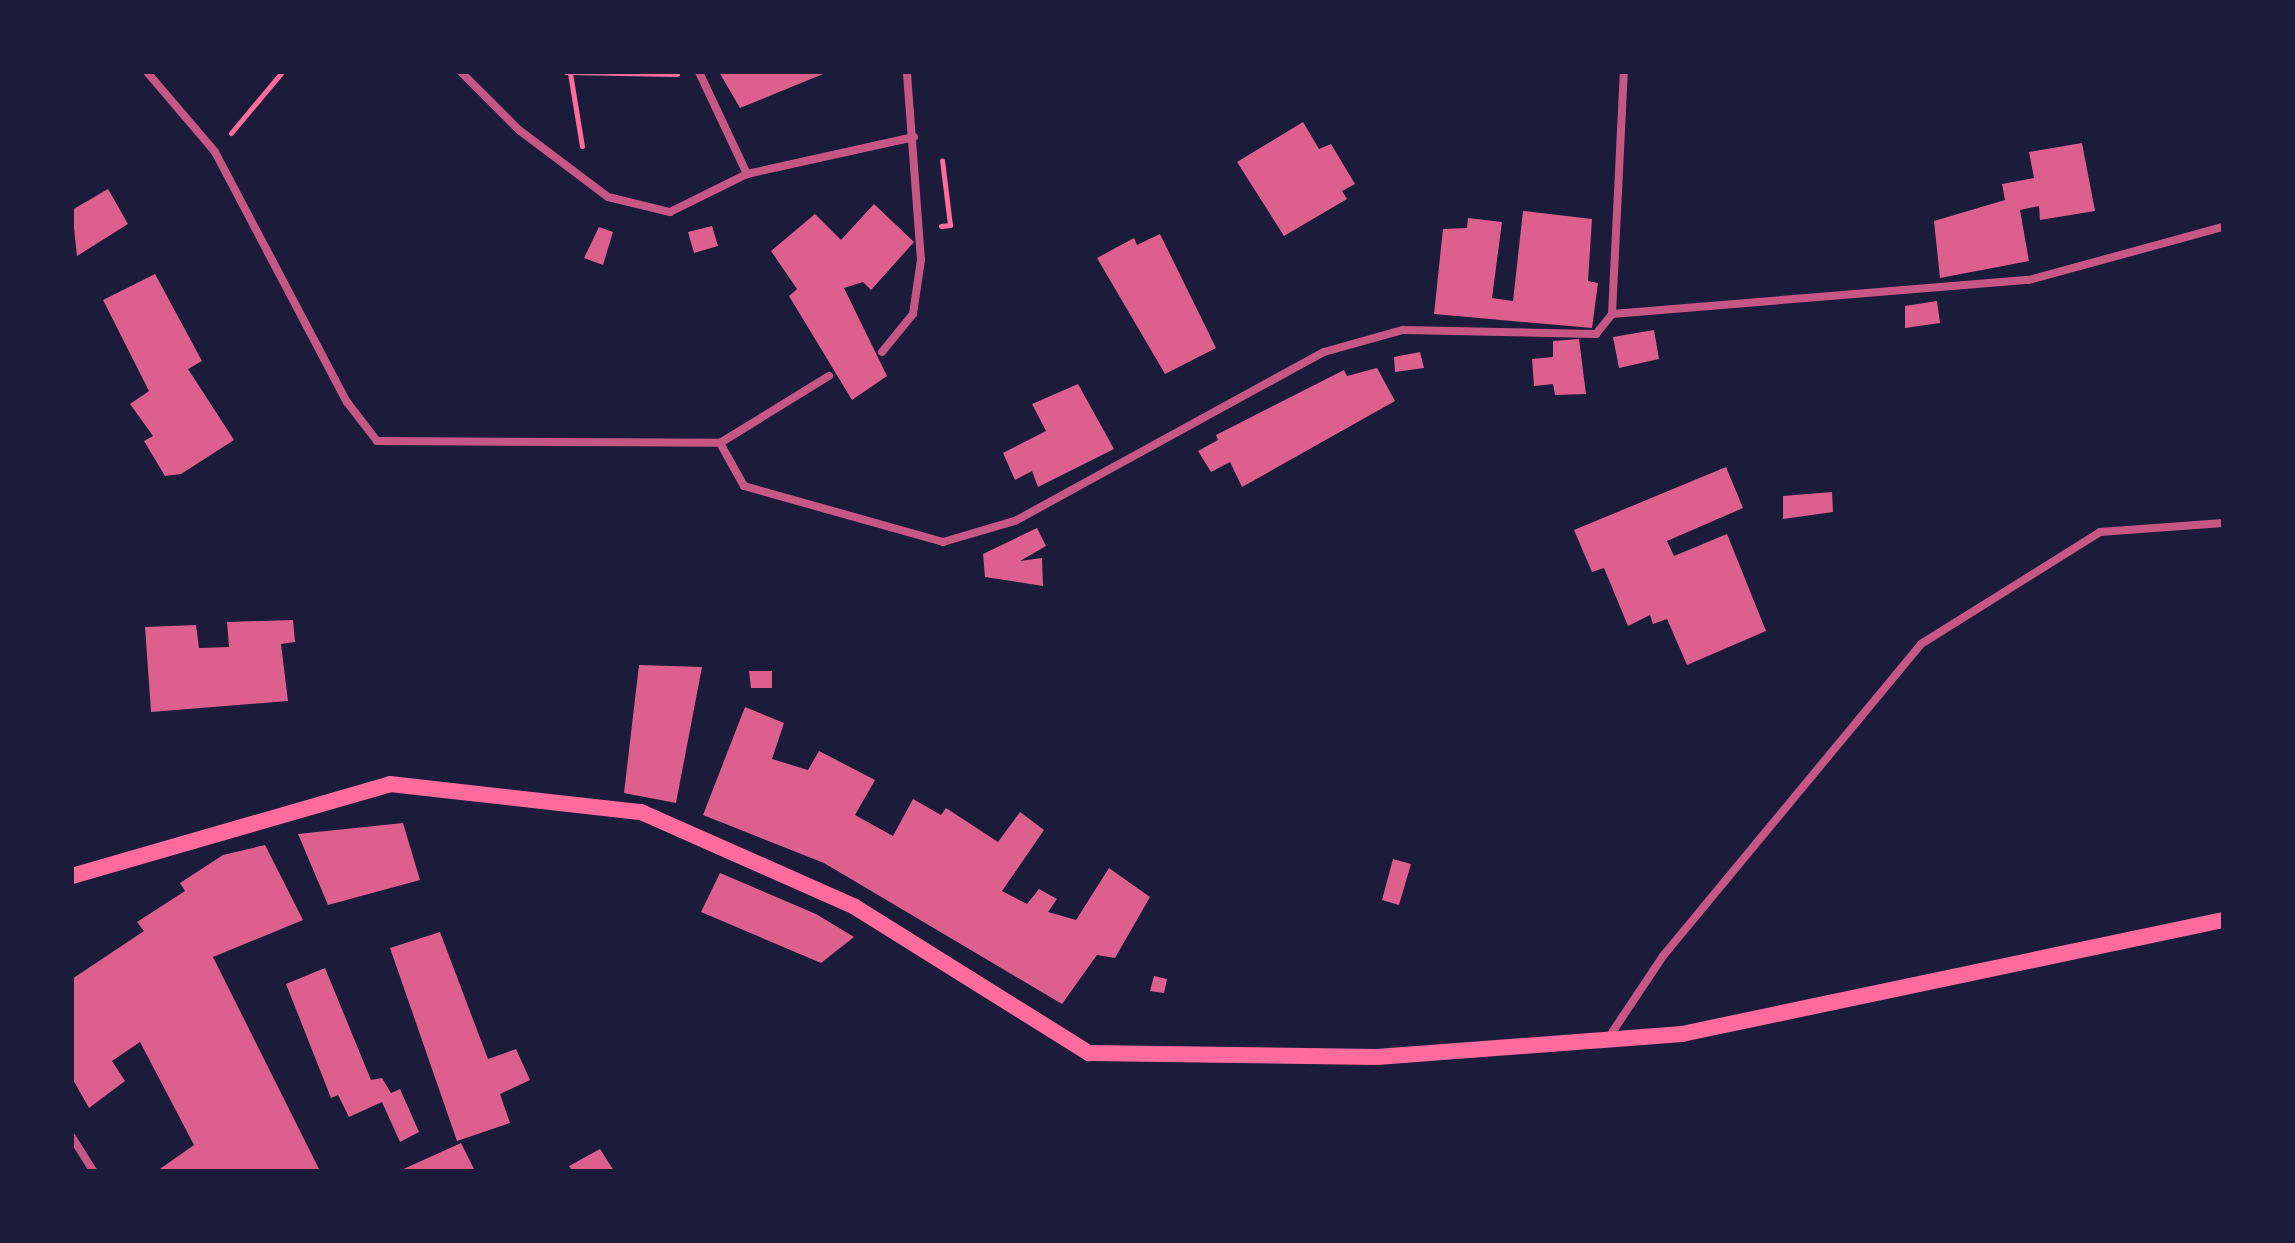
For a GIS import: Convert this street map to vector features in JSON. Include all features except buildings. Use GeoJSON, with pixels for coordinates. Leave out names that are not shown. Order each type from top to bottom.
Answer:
{"type":"FeatureCollection","features":[{"type":"Feature","properties":{"kind":"main road"},"geometry":{"type":"LineString","coordinates":[[72,876],[390,784],[641,812],[855,907],[1089,1053],[1377,1057],[1682,1034],[2223,920]]}},
{"type":"Feature","properties":{"kind":"street"},"geometry":{"type":"LineString","coordinates":[[147,72],[215,152],[347,402],[377,441],[720,443],[829,376]]}},
{"type":"Feature","properties":{"kind":"street"},"geometry":{"type":"LineString","coordinates":[[461,72],[519,130],[608,197],[670,212],[747,174],[914,137]]}},
{"type":"Feature","properties":{"kind":"street"},"geometry":{"type":"LineString","coordinates":[[882,352],[913,314],[919,274],[914,137],[907,72]]}},
{"type":"Feature","properties":{"kind":"street"},"geometry":{"type":"LineString","coordinates":[[720,443],[744,486],[943,542],[1015,521],[1324,352],[1403,330],[1596,334],[1612,314],[1624,72]]}},
{"type":"Feature","properties":{"kind":"street"},"geometry":{"type":"LineString","coordinates":[[700,73],[747,174]]}},
{"type":"Feature","properties":{"kind":"street"},"geometry":{"type":"LineString","coordinates":[[1612,314],[2029,280],[2223,227]]}},
{"type":"Feature","properties":{"kind":"street"},"geometry":{"type":"LineString","coordinates":[[1607,1041],[1663,956],[1921,644],[2100,532],[2223,523]]}},
{"type":"Feature","properties":{"kind":"street"},"geometry":{"type":"LineString","coordinates":[[72,1137],[93,1171]]}},
{"type":"Feature","properties":{"kind":"path"},"geometry":{"type":"LineString","coordinates":[[215,152],[282,72]]}},
{"type":"Feature","properties":{"kind":"path"},"geometry":{"type":"LineString","coordinates":[[580,128],[569,72],[700,73]]}}]}
